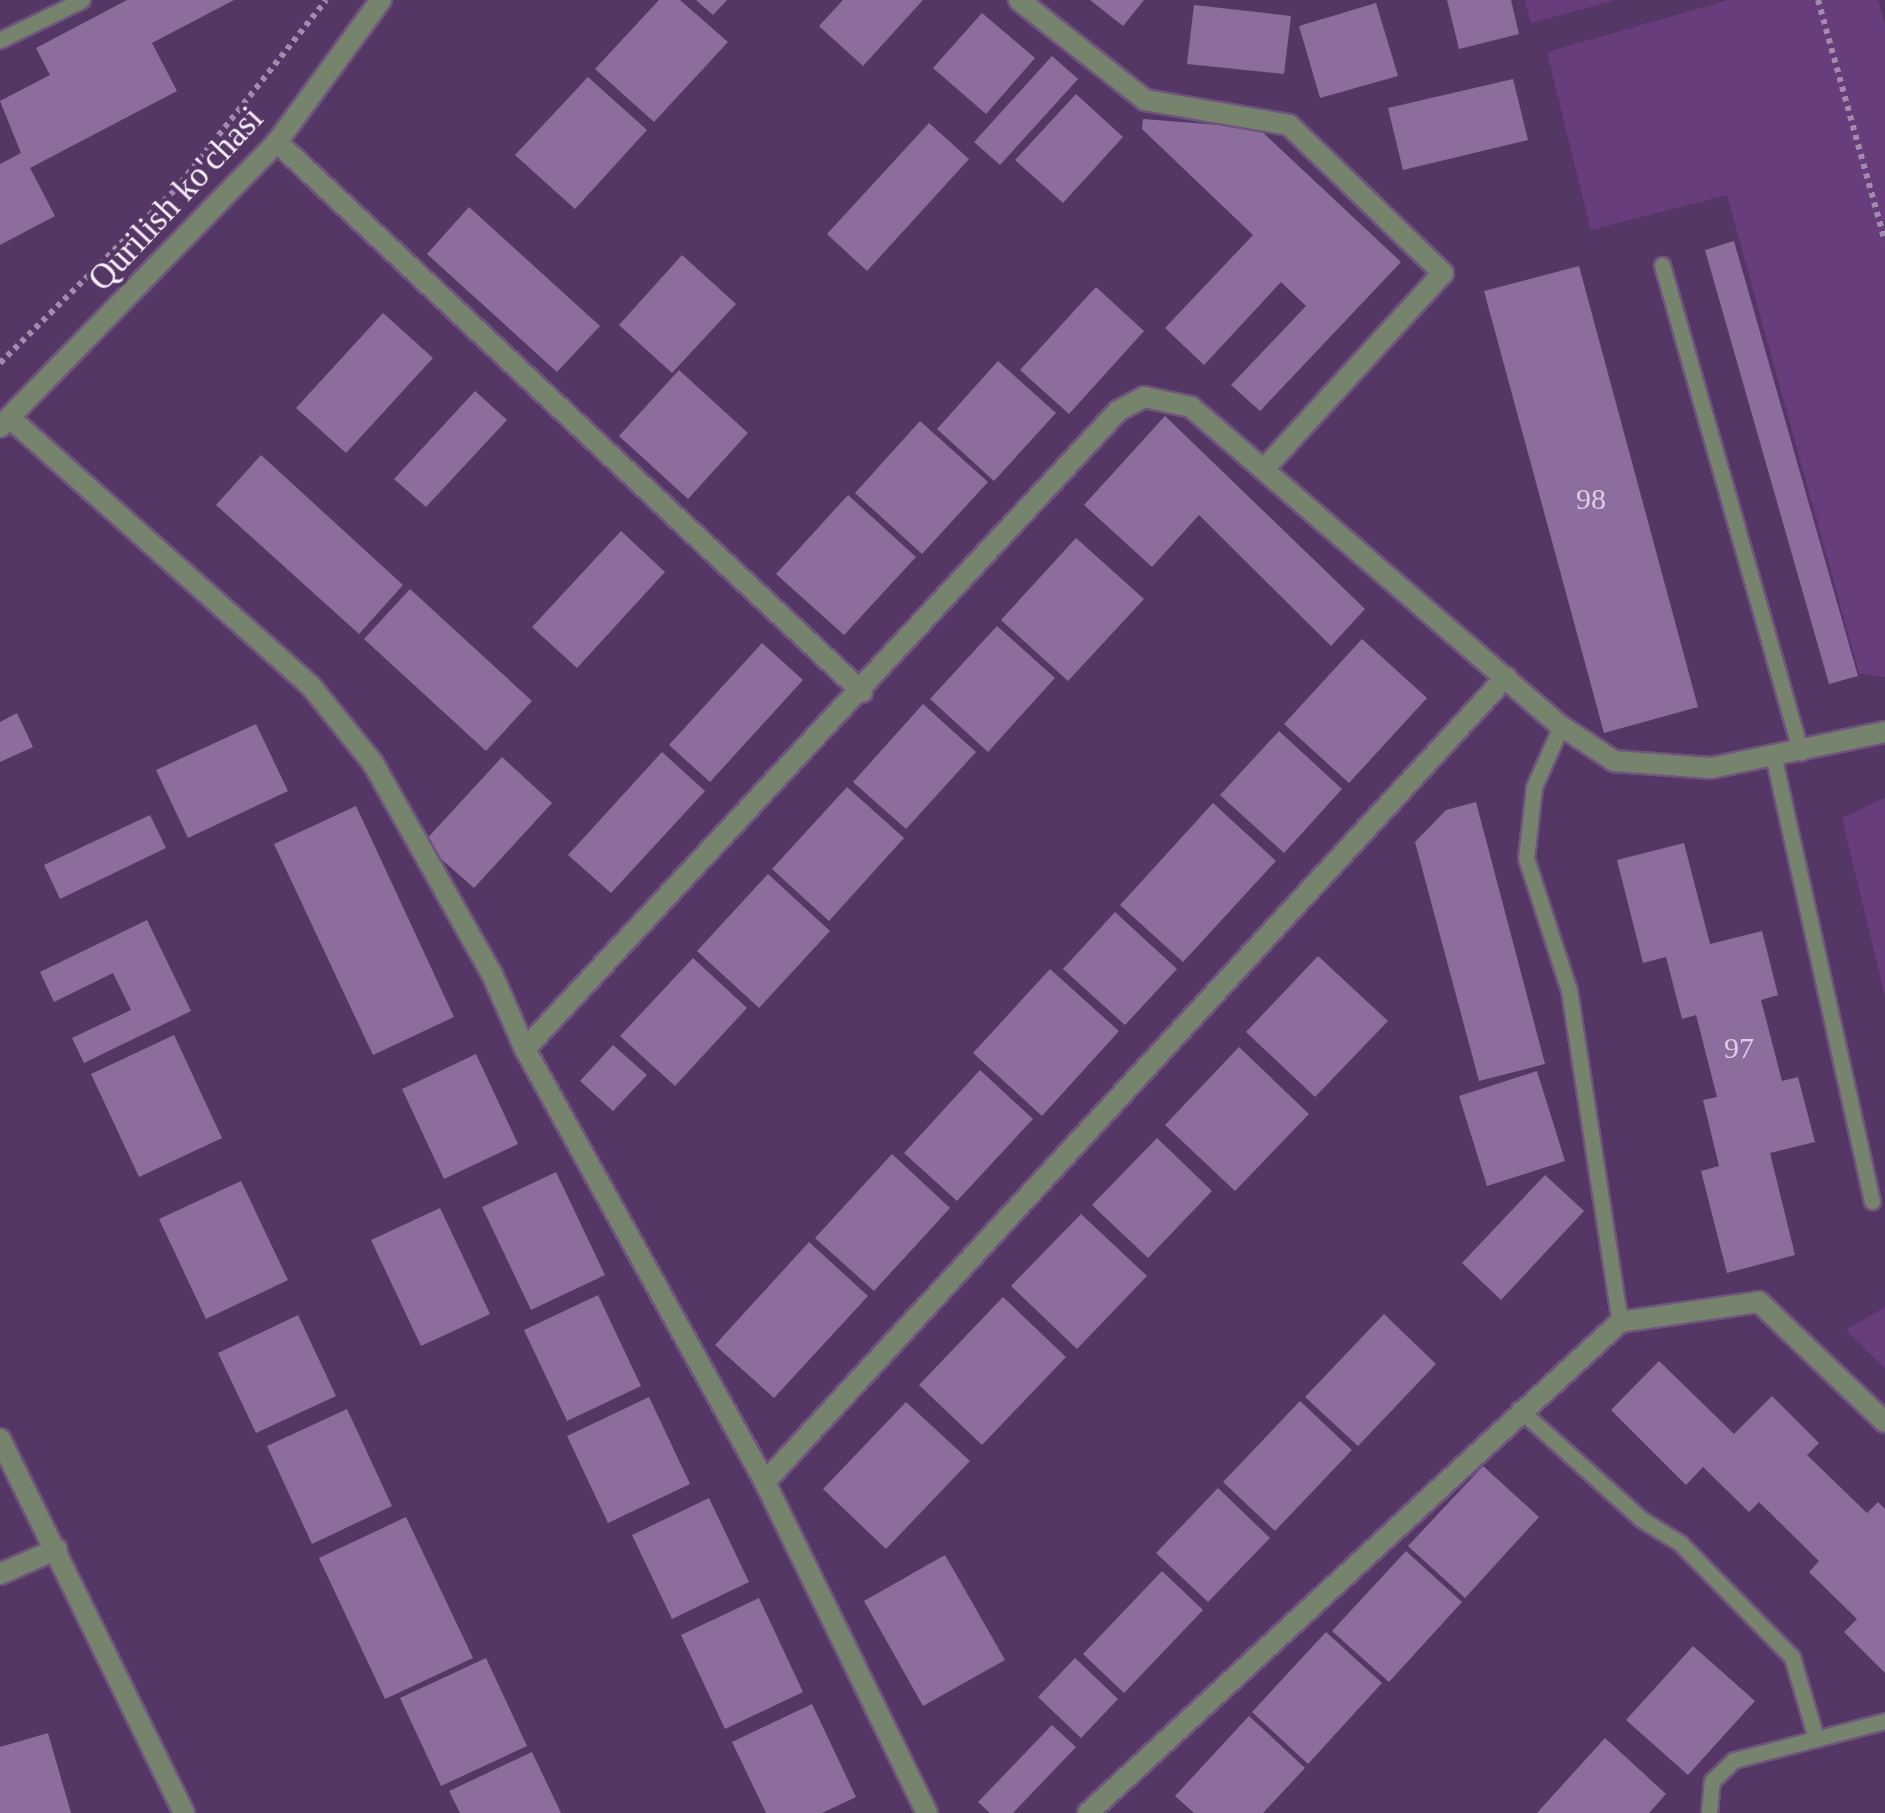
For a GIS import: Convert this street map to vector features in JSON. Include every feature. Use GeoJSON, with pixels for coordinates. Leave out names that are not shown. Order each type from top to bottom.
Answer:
{"type":"FeatureCollection","features":[{"type":"Feature","properties":{"kind":"street","name":"Qurilish ko'chasi"},"geometry":{"type":"LineString","coordinates":[[5,422],[277,142],[381,0]]}},
{"type":"Feature","properties":{"kind":"street"},"geometry":{"type":"LineString","coordinates":[[1019,0],[1145,100],[1289,125],[1443,274],[1264,469]]}},
{"type":"Feature","properties":{"kind":"street"},"geometry":{"type":"LineString","coordinates":[[277,142],[862,692]]}},
{"type":"Feature","properties":{"kind":"street"},"geometry":{"type":"LineString","coordinates":[[525,1049],[1135,399],[1182,402],[1561,726],[1636,768],[1774,759],[1885,732]]}},
{"type":"Feature","properties":{"kind":"street"},"geometry":{"type":"LineString","coordinates":[[5,422],[310,685],[372,763],[492,974],[525,1049],[765,1482],[928,1813]]}},
{"type":"Feature","properties":{"kind":"street"},"geometry":{"type":"LineString","coordinates":[[765,1482],[1506,677]]}},
{"type":"Feature","properties":{"kind":"street"},"geometry":{"type":"LineString","coordinates":[[1088,1813],[1519,1409],[1620,1322],[1759,1302],[1885,1422]]}},
{"type":"Feature","properties":{"kind":"street"},"geometry":{"type":"LineString","coordinates":[[0,1439],[58,1549],[184,1813]]}},
{"type":"Feature","properties":{"kind":"street"},"geometry":{"type":"LineString","coordinates":[[0,1574],[58,1549]]}},
{"type":"Feature","properties":{"kind":"lane"},"geometry":{"type":"LineString","coordinates":[[0,40],[82,0]]}},
{"type":"Feature","properties":{"kind":"lane"},"geometry":{"type":"LineString","coordinates":[[1662,265],[1801,752]]}},
{"type":"Feature","properties":{"kind":"lane"},"geometry":{"type":"LineString","coordinates":[[1561,726],[1534,787],[1526,858],[1569,990],[1620,1322]]}},
{"type":"Feature","properties":{"kind":"lane"},"geometry":{"type":"LineString","coordinates":[[1774,759],[1872,1201]]}},
{"type":"Feature","properties":{"kind":"lane"},"geometry":{"type":"LineString","coordinates":[[1519,1409],[1640,1520],[1680,1543],[1792,1657],[1816,1738]]}},
{"type":"Feature","properties":{"kind":"lane"},"geometry":{"type":"LineString","coordinates":[[1709,1813],[1712,1781],[1734,1760],[1885,1721]]}},
{"type":"Feature","properties":{"kind":"path"},"geometry":{"type":"LineString","coordinates":[[0,364],[175,190],[326,0]]}},
{"type":"Feature","properties":{"kind":"path"},"geometry":{"type":"LineString","coordinates":[[1818,0],[1885,242]]}},
{"type":"Feature","properties":{"kind":"shaded area"},"geometry":{"type":"Polygon","coordinates":[[[1525,0],[1616,0],[1531,23],[1525,0]]]}},
{"type":"Feature","properties":{"kind":"shaded area"},"geometry":{"type":"Polygon","coordinates":[[[1728,0],[1878,0],[1885,25],[1885,677],[1859,673],[1727,195],[1591,230],[1547,52],[1728,0]]]}},
{"type":"Feature","properties":{"kind":"shaded area"},"geometry":{"type":"Polygon","coordinates":[[[1885,798],[1885,997],[1842,818],[1885,798]]]}},
{"type":"Feature","properties":{"kind":"shaded area"},"geometry":{"type":"Polygon","coordinates":[[[1885,1307],[1885,1368],[1846,1330],[1885,1307]]]}},
{"type":"Feature","properties":{"kind":"building"},"geometry":{"type":"Polygon","coordinates":[[[127,0],[234,0],[152,43],[177,91],[30,168],[55,216],[0,245],[0,164],[21,153],[0,101],[50,75],[36,48],[127,0]]]}},
{"type":"Feature","properties":{"kind":"building"},"geometry":{"type":"Polygon","coordinates":[[[659,0],[680,0],[728,42],[654,122],[595,69],[659,0]]]}},
{"type":"Feature","properties":{"kind":"building"},"geometry":{"type":"Polygon","coordinates":[[[696,0],[727,0],[713,15],[696,0]]]}},
{"type":"Feature","properties":{"kind":"building"},"geometry":{"type":"Polygon","coordinates":[[[843,0],[923,0],[863,66],[819,26],[843,0]]]}},
{"type":"Feature","properties":{"kind":"building"},"geometry":{"type":"Polygon","coordinates":[[[1090,0],[1144,0],[1123,26],[1090,0]]]}},
{"type":"Feature","properties":{"kind":"building"},"geometry":{"type":"Polygon","coordinates":[[[1447,0],[1511,0],[1519,34],[1459,49],[1447,0]]]}},
{"type":"Feature","properties":{"kind":"building"},"geometry":{"type":"Polygon","coordinates":[[[1376,3],[1398,76],[1320,98],[1299,26],[1376,3]]]}},
{"type":"Feature","properties":{"kind":"building"},"geometry":{"type":"Polygon","coordinates":[[[1194,5],[1291,16],[1284,74],[1187,64],[1194,5]]]}},
{"type":"Feature","properties":{"kind":"building"},"geometry":{"type":"Polygon","coordinates":[[[982,13],[1035,58],[986,114],[933,68],[982,13]]]}},
{"type":"Feature","properties":{"kind":"building"},"geometry":{"type":"Polygon","coordinates":[[[1052,56],[1078,79],[1000,165],[974,142],[1052,56]]]}},
{"type":"Feature","properties":{"kind":"building"},"geometry":{"type":"Polygon","coordinates":[[[588,77],[647,130],[575,209],[515,155],[588,77]]]}},
{"type":"Feature","properties":{"kind":"building"},"geometry":{"type":"Polygon","coordinates":[[[1513,79],[1528,140],[1403,170],[1388,108],[1513,79]]]}},
{"type":"Feature","properties":{"kind":"building"},"geometry":{"type":"Polygon","coordinates":[[[1076,94],[1123,137],[1063,203],[1015,160],[1076,94]]]}},
{"type":"Feature","properties":{"kind":"building"},"geometry":{"type":"Polygon","coordinates":[[[1143,119],[1258,128],[1401,262],[1260,411],[1231,385],[1306,306],[1281,282],[1204,365],[1165,328],[1253,235],[1142,129],[1143,119]]]}},
{"type":"Feature","properties":{"kind":"building"},"geometry":{"type":"Polygon","coordinates":[[[929,123],[969,159],[867,271],[827,234],[929,123]]]}},
{"type":"Feature","properties":{"kind":"building"},"geometry":{"type":"Polygon","coordinates":[[[469,207],[600,326],[557,372],[427,254],[469,207]]]}},
{"type":"Feature","properties":{"kind":"building"},"geometry":{"type":"Polygon","coordinates":[[[1734,241],[1858,676],[1829,684],[1705,250],[1734,241]]]}},
{"type":"Feature","properties":{"kind":"building"},"geometry":{"type":"Polygon","coordinates":[[[682,255],[736,304],[672,373],[619,325],[682,255]]]}},
{"type":"Feature","properties":{"kind":"building"},"geometry":{"type":"Polygon","coordinates":[[[1579,266],[1698,707],[1604,733],[1484,291],[1579,266]]]}},
{"type":"Feature","properties":{"kind":"building"},"geometry":{"type":"Polygon","coordinates":[[[1096,287],[1144,331],[1069,414],[1020,370],[1096,287]]]}},
{"type":"Feature","properties":{"kind":"building"},"geometry":{"type":"Polygon","coordinates":[[[383,313],[433,358],[346,453],[296,408],[383,313]]]}},
{"type":"Feature","properties":{"kind":"building"},"geometry":{"type":"Polygon","coordinates":[[[998,361],[1056,413],[994,481],[937,429],[998,361]]]}},
{"type":"Feature","properties":{"kind":"building"},"geometry":{"type":"Polygon","coordinates":[[[679,370],[748,433],[688,499],[619,436],[679,370]]]}},
{"type":"Feature","properties":{"kind":"building"},"geometry":{"type":"Polygon","coordinates":[[[475,391],[507,420],[426,507],[394,479],[475,391]]]}},
{"type":"Feature","properties":{"kind":"building"},"geometry":{"type":"Polygon","coordinates":[[[1165,416],[1365,609],[1331,646],[1199,515],[1152,567],[1084,505],[1165,416]]]}},
{"type":"Feature","properties":{"kind":"building"},"geometry":{"type":"Polygon","coordinates":[[[920,421],[988,482],[922,554],[855,493],[920,421]]]}},
{"type":"Feature","properties":{"kind":"building"},"geometry":{"type":"Polygon","coordinates":[[[261,455],[403,585],[359,634],[216,505],[261,455]]]}},
{"type":"Feature","properties":{"kind":"building"},"geometry":{"type":"Polygon","coordinates":[[[848,495],[916,557],[844,635],[776,574],[848,495]]]}},
{"type":"Feature","properties":{"kind":"building"},"geometry":{"type":"Polygon","coordinates":[[[621,531],[665,572],[577,668],[532,627],[621,531]]]}},
{"type":"Feature","properties":{"kind":"building"},"geometry":{"type":"Polygon","coordinates":[[[1076,538],[1144,599],[1068,681],[1001,620],[1076,538]]]}},
{"type":"Feature","properties":{"kind":"building"},"geometry":{"type":"Polygon","coordinates":[[[410,589],[532,701],[486,751],[364,639],[410,589]]]}},
{"type":"Feature","properties":{"kind":"building"},"geometry":{"type":"Polygon","coordinates":[[[997,626],[1055,678],[988,752],[930,699],[997,626]]]}},
{"type":"Feature","properties":{"kind":"building"},"geometry":{"type":"Polygon","coordinates":[[[1362,639],[1427,698],[1349,783],[1284,724],[1362,639]]]}},
{"type":"Feature","properties":{"kind":"building"},"geometry":{"type":"Polygon","coordinates":[[[762,643],[803,680],[710,782],[669,745],[762,643]]]}},
{"type":"Feature","properties":{"kind":"building"},"geometry":{"type":"Polygon","coordinates":[[[923,704],[976,752],[906,829],[853,782],[923,704]]]}},
{"type":"Feature","properties":{"kind":"building"},"geometry":{"type":"Polygon","coordinates":[[[17,713],[33,747],[0,762],[0,722],[17,713]]]}},
{"type":"Feature","properties":{"kind":"building"},"geometry":{"type":"Polygon","coordinates":[[[256,724],[288,791],[188,838],[156,770],[256,724]]]}},
{"type":"Feature","properties":{"kind":"building"},"geometry":{"type":"Polygon","coordinates":[[[1279,731],[1342,789],[1284,853],[1220,795],[1279,731]]]}},
{"type":"Feature","properties":{"kind":"building"},"geometry":{"type":"Polygon","coordinates":[[[662,752],[705,791],[611,893],[568,855],[662,752]]]}},
{"type":"Feature","properties":{"kind":"building"},"geometry":{"type":"Polygon","coordinates":[[[502,757],[552,803],[474,888],[423,843],[502,757]]]}},
{"type":"Feature","properties":{"kind":"building"},"geometry":{"type":"Polygon","coordinates":[[[847,787],[904,838],[829,921],[772,869],[847,787]]]}},
{"type":"Feature","properties":{"kind":"building"},"geometry":{"type":"Polygon","coordinates":[[[1476,802],[1545,1064],[1479,1081],[1415,842],[1446,810],[1476,802]]]}},
{"type":"Feature","properties":{"kind":"building"},"geometry":{"type":"Polygon","coordinates":[[[1213,803],[1276,861],[1183,962],[1120,905],[1213,803]]]}},
{"type":"Feature","properties":{"kind":"building"},"geometry":{"type":"Polygon","coordinates":[[[356,806],[454,1017],[373,1055],[274,844],[356,806]]]}},
{"type":"Feature","properties":{"kind":"building"},"geometry":{"type":"Polygon","coordinates":[[[150,815],[166,848],[60,899],[44,865],[150,815]]]}},
{"type":"Feature","properties":{"kind":"building"},"geometry":{"type":"Polygon","coordinates":[[[1684,843],[1710,944],[1762,931],[1778,995],[1761,1000],[1782,1081],[1798,1077],[1815,1142],[1770,1153],[1795,1255],[1727,1273],[1701,1171],[1719,1166],[1703,1100],[1717,1097],[1696,1015],[1682,1019],[1666,957],[1643,963],[1617,860],[1684,843]]]}},
{"type":"Feature","properties":{"kind":"building"},"geometry":{"type":"Polygon","coordinates":[[[768,874],[830,931],[759,1008],[697,951],[768,874]]]}},
{"type":"Feature","properties":{"kind":"building"},"geometry":{"type":"Polygon","coordinates":[[[1115,912],[1177,969],[1125,1025],[1063,969],[1115,912]]]}},
{"type":"Feature","properties":{"kind":"building"},"geometry":{"type":"Polygon","coordinates":[[[147,920],[191,1011],[84,1063],[72,1038],[131,1010],[113,973],[54,1002],[40,972],[147,920]]]}},
{"type":"Feature","properties":{"kind":"building"},"geometry":{"type":"Polygon","coordinates":[[[1318,956],[1388,1021],[1315,1097],[1246,1032],[1318,956]]]}},
{"type":"Feature","properties":{"kind":"building"},"geometry":{"type":"Polygon","coordinates":[[[693,958],[747,1008],[675,1086],[620,1036],[693,958]]]}},
{"type":"Feature","properties":{"kind":"building"},"geometry":{"type":"Polygon","coordinates":[[[1050,969],[1119,1031],[1042,1116],[973,1053],[1050,969]]]}},
{"type":"Feature","properties":{"kind":"building"},"geometry":{"type":"Polygon","coordinates":[[[174,1035],[222,1138],[139,1177],[91,1074],[174,1035]]]}},
{"type":"Feature","properties":{"kind":"building"},"geometry":{"type":"Polygon","coordinates":[[[613,1045],[647,1075],[613,1111],[580,1081],[613,1045]]]}},
{"type":"Feature","properties":{"kind":"building"},"geometry":{"type":"Polygon","coordinates":[[[1239,1047],[1309,1114],[1235,1191],[1165,1125],[1239,1047]]]}},
{"type":"Feature","properties":{"kind":"building"},"geometry":{"type":"Polygon","coordinates":[[[476,1054],[518,1144],[444,1179],[402,1089],[476,1054]]]}},
{"type":"Feature","properties":{"kind":"building"},"geometry":{"type":"Polygon","coordinates":[[[980,1070],[1033,1119],[957,1201],[904,1153],[980,1070]]]}},
{"type":"Feature","properties":{"kind":"building"},"geometry":{"type":"Polygon","coordinates":[[[1537,1071],[1565,1161],[1487,1186],[1459,1096],[1537,1071]]]}},
{"type":"Feature","properties":{"kind":"building"},"geometry":{"type":"Polygon","coordinates":[[[1157,1138],[1212,1191],[1148,1258],[1092,1205],[1157,1138]]]}},
{"type":"Feature","properties":{"kind":"building"},"geometry":{"type":"Polygon","coordinates":[[[892,1154],[950,1208],[874,1291],[815,1238],[892,1154]]]}},
{"type":"Feature","properties":{"kind":"building"},"geometry":{"type":"Polygon","coordinates":[[[556,1172],[605,1275],[531,1310],[482,1207],[556,1172]]]}},
{"type":"Feature","properties":{"kind":"building"},"geometry":{"type":"Polygon","coordinates":[[[1545,1175],[1584,1211],[1501,1300],[1462,1263],[1545,1175]]]}},
{"type":"Feature","properties":{"kind":"building"},"geometry":{"type":"Polygon","coordinates":[[[241,1181],[288,1280],[206,1319],[159,1219],[241,1181]]]}},
{"type":"Feature","properties":{"kind":"building"},"geometry":{"type":"Polygon","coordinates":[[[440,1208],[490,1314],[421,1346],[371,1240],[440,1208]]]}},
{"type":"Feature","properties":{"kind":"building"},"geometry":{"type":"Polygon","coordinates":[[[1081,1214],[1147,1276],[1077,1349],[1011,1286],[1081,1214]]]}},
{"type":"Feature","properties":{"kind":"building"},"geometry":{"type":"Polygon","coordinates":[[[809,1242],[868,1296],[774,1398],[715,1345],[809,1242]]]}},
{"type":"Feature","properties":{"kind":"building"},"geometry":{"type":"Polygon","coordinates":[[[598,1295],[641,1386],[567,1421],[524,1330],[598,1295]]]}},
{"type":"Feature","properties":{"kind":"building"},"geometry":{"type":"Polygon","coordinates":[[[1003,1297],[1066,1357],[982,1445],[919,1385],[1003,1297]]]}},
{"type":"Feature","properties":{"kind":"building"},"geometry":{"type":"Polygon","coordinates":[[[1384,1314],[1436,1364],[1358,1446],[1305,1397],[1384,1314]]]}},
{"type":"Feature","properties":{"kind":"building"},"geometry":{"type":"Polygon","coordinates":[[[298,1315],[336,1396],[256,1433],[218,1353],[298,1315]]]}},
{"type":"Feature","properties":{"kind":"building"},"geometry":{"type":"Polygon","coordinates":[[[1659,1361],[1734,1434],[1772,1396],[1819,1443],[1807,1455],[1867,1513],[1878,1502],[1885,1509],[1885,1673],[1844,1632],[1857,1619],[1809,1572],[1819,1561],[1759,1502],[1749,1512],[1703,1467],[1686,1485],[1611,1410],[1659,1361]]]}},
{"type":"Feature","properties":{"kind":"building"},"geometry":{"type":"Polygon","coordinates":[[[649,1397],[690,1484],[608,1523],[567,1436],[649,1397]]]}},
{"type":"Feature","properties":{"kind":"building"},"geometry":{"type":"Polygon","coordinates":[[[1300,1401],[1352,1450],[1275,1531],[1223,1482],[1300,1401]]]}},
{"type":"Feature","properties":{"kind":"building"},"geometry":{"type":"Polygon","coordinates":[[[906,1402],[970,1461],[886,1549],[823,1489],[906,1402]]]}},
{"type":"Feature","properties":{"kind":"building"},"geometry":{"type":"Polygon","coordinates":[[[347,1409],[392,1506],[312,1544],[267,1446],[347,1409]]]}},
{"type":"Feature","properties":{"kind":"building"},"geometry":{"type":"Polygon","coordinates":[[[1483,1466],[1539,1517],[1465,1598],[1408,1546],[1483,1466]]]}},
{"type":"Feature","properties":{"kind":"building"},"geometry":{"type":"Polygon","coordinates":[[[1218,1488],[1270,1538],[1208,1602],[1156,1553],[1218,1488]]]}},
{"type":"Feature","properties":{"kind":"building"},"geometry":{"type":"Polygon","coordinates":[[[709,1498],[749,1582],[672,1619],[632,1535],[709,1498]]]}},
{"type":"Feature","properties":{"kind":"building"},"geometry":{"type":"Polygon","coordinates":[[[406,1517],[473,1658],[385,1699],[319,1558],[406,1517]]]}},
{"type":"Feature","properties":{"kind":"building"},"geometry":{"type":"Polygon","coordinates":[[[1406,1551],[1462,1602],[1389,1682],[1332,1631],[1406,1551]]]}},
{"type":"Feature","properties":{"kind":"building"},"geometry":{"type":"Polygon","coordinates":[[[945,1555],[1005,1660],[923,1706],[864,1601],[945,1555]]]}},
{"type":"Feature","properties":{"kind":"building"},"geometry":{"type":"Polygon","coordinates":[[[1162,1571],[1203,1610],[1124,1693],[1083,1654],[1162,1571]]]}},
{"type":"Feature","properties":{"kind":"building"},"geometry":{"type":"Polygon","coordinates":[[[759,1598],[803,1692],[725,1729],[681,1635],[759,1598]]]}},
{"type":"Feature","properties":{"kind":"building"},"geometry":{"type":"Polygon","coordinates":[[[1326,1632],[1382,1683],[1308,1764],[1252,1712],[1326,1632]]]}},
{"type":"Feature","properties":{"kind":"building"},"geometry":{"type":"Polygon","coordinates":[[[1693,1646],[1755,1701],[1688,1775],[1626,1720],[1693,1646]]]}},
{"type":"Feature","properties":{"kind":"building"},"geometry":{"type":"Polygon","coordinates":[[[486,1658],[527,1746],[441,1786],[400,1698],[486,1658]]]}},
{"type":"Feature","properties":{"kind":"building"},"geometry":{"type":"Polygon","coordinates":[[[1075,1658],[1118,1699],[1081,1738],[1038,1697],[1075,1658]]]}},
{"type":"Feature","properties":{"kind":"building"},"geometry":{"type":"Polygon","coordinates":[[[812,1704],[856,1797],[822,1813],[766,1813],[732,1742],[812,1704]]]}},
{"type":"Feature","properties":{"kind":"building"},"geometry":{"type":"Polygon","coordinates":[[[1249,1716],[1305,1768],[1263,1813],[1194,1813],[1175,1796],[1249,1716]]]}},
{"type":"Feature","properties":{"kind":"building"},"geometry":{"type":"Polygon","coordinates":[[[1052,1725],[1076,1747],[1013,1813],[990,1813],[978,1802],[1052,1725]]]}},
{"type":"Feature","properties":{"kind":"building"},"geometry":{"type":"Polygon","coordinates":[[[48,1733],[71,1813],[0,1813],[0,1747],[48,1733]]]}},
{"type":"Feature","properties":{"kind":"building"},"geometry":{"type":"Polygon","coordinates":[[[1605,1738],[1666,1794],[1649,1813],[1537,1813],[1605,1738]]]}},
{"type":"Feature","properties":{"kind":"building"},"geometry":{"type":"Polygon","coordinates":[[[532,1752],[561,1813],[460,1813],[449,1791],[532,1752]]]}}]}
